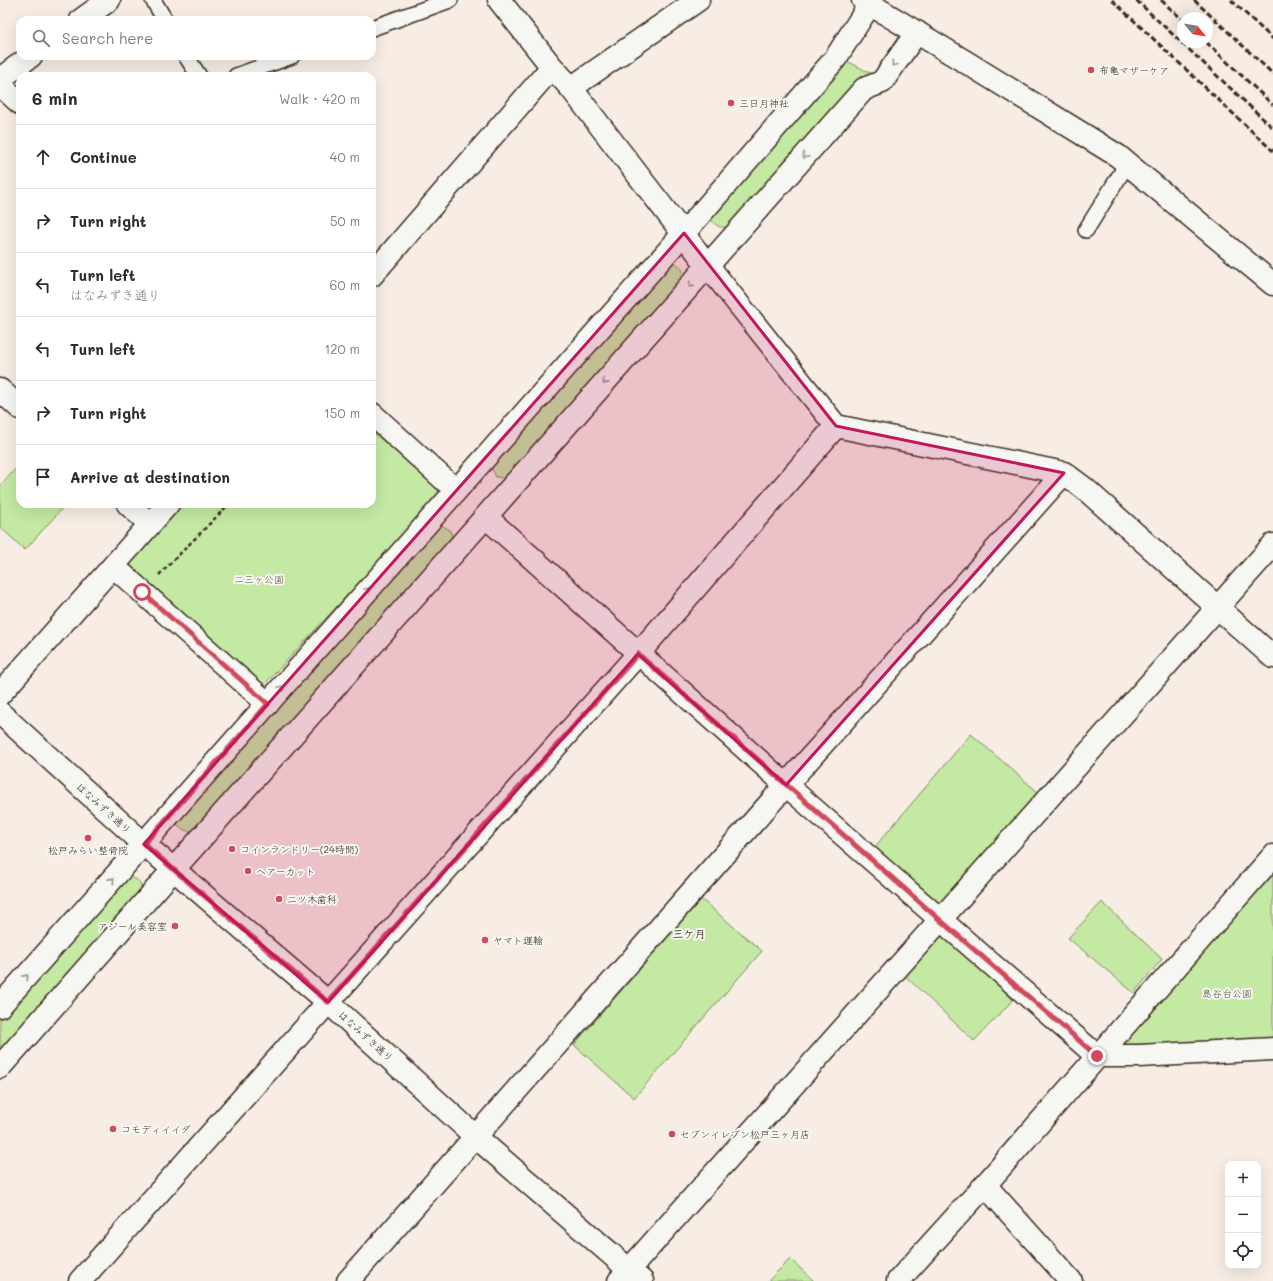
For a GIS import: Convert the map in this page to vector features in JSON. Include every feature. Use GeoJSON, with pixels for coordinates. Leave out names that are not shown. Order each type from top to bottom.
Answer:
{"type":"FeatureCollection","features":[{"type":"Feature","properties":{"kind":"street"},"geometry":{"type":"LineString","coordinates":[[86,16],[108,0]]}},
{"type":"Feature","properties":{"kind":"street"},"geometry":{"type":"LineString","coordinates":[[499,0],[552,67],[572,88],[708,266],[836,426],[1064,473],[1084,488],[1273,657]]}},
{"type":"Feature","properties":{"kind":"street"},"geometry":{"type":"LineString","coordinates":[[572,88],[698,0]]}},
{"type":"Feature","properties":{"kind":"street"},"geometry":{"type":"LineString","coordinates":[[0,1006],[684,233],[835,59],[867,2],[1111,152],[1273,284]]}},
{"type":"Feature","properties":{"kind":"street"},"geometry":{"type":"LineString","coordinates":[[0,1067],[864,89],[882,82],[917,32]]}},
{"type":"Feature","properties":{"kind":"street"},"geometry":{"type":"LineString","coordinates":[[0,79],[26,60]]}},
{"type":"Feature","properties":{"kind":"street"},"geometry":{"type":"LineString","coordinates":[[376,270],[552,67]]}},
{"type":"Feature","properties":{"kind":"street"},"geometry":{"type":"LineString","coordinates":[[0,85],[16,99]]}},
{"type":"Feature","properties":{"kind":"street"},"geometry":{"type":"LineString","coordinates":[[0,390],[16,404]]}},
{"type":"Feature","properties":{"kind":"street"},"geometry":{"type":"LineString","coordinates":[[376,418],[448,483],[457,489]]}},
{"type":"Feature","properties":{"kind":"street"},"geometry":{"type":"LineString","coordinates":[[80,1281],[638,654],[836,426]]}},
{"type":"Feature","properties":{"kind":"street"},"geometry":{"type":"LineString","coordinates":[[348,1281],[1064,473]]}},
{"type":"Feature","properties":{"kind":"street"},"geometry":{"type":"LineString","coordinates":[[132,508],[150,524]]}},
{"type":"Feature","properties":{"kind":"street"},"geometry":{"type":"LineString","coordinates":[[0,694],[164,508]]}},
{"type":"Feature","properties":{"kind":"street"},"geometry":{"type":"LineString","coordinates":[[486,517],[786,785],[1097,1056],[1139,1056],[1273,1049]]}},
{"type":"Feature","properties":{"kind":"street"},"geometry":{"type":"LineString","coordinates":[[630,1277],[940,920],[1273,545]]}},
{"type":"Feature","properties":{"kind":"street"},"geometry":{"type":"LineString","coordinates":[[113,566],[268,704]]}},
{"type":"Feature","properties":{"kind":"street","name":"はなみずき通り"},"geometry":{"type":"LineString","coordinates":[[0,713],[173,870],[328,1002],[630,1277]]}},
{"type":"Feature","properties":{"kind":"street"},"geometry":{"type":"LineString","coordinates":[[898,1281],[985,1185],[1273,856]]}},
{"type":"Feature","properties":{"kind":"street"},"geometry":{"type":"LineString","coordinates":[[985,1185],[1071,1281]]}},
{"type":"Feature","properties":{"kind":"lane"},"geometry":{"type":"LineString","coordinates":[[153,0],[163,16]]}},
{"type":"Feature","properties":{"kind":"lane"},"geometry":{"type":"LineString","coordinates":[[376,27],[450,0]]}},
{"type":"Feature","properties":{"kind":"lane"},"geometry":{"type":"LineString","coordinates":[[189,60],[196,72]]}},
{"type":"Feature","properties":{"kind":"lane"},"geometry":{"type":"LineString","coordinates":[[247,72],[281,60]]}},
{"type":"Feature","properties":{"kind":"lane"},"geometry":{"type":"LineString","coordinates":[[1086,230],[1127,164]]}},
{"type":"Feature","properties":{"kind":"path"},"geometry":{"type":"LineString","coordinates":[[156,578],[225,508]]}},
{"type":"Feature","properties":{"kind":"highlighted area"},"geometry":{"type":"Polygon","coordinates":[[[684,233],[836,426],[1064,473],[786,785],[638,654],[328,1002],[144,844],[684,233]]]}},
{"type":"Feature","properties":{"kind":"green space"},"geometry":{"type":"Polygon","coordinates":[[[847,61],[872,74],[732,225],[720,227],[716,225],[711,220],[712,213],[835,71],[847,61]]]}},
{"type":"Feature","properties":{"kind":"green space"},"geometry":{"type":"Polygon","coordinates":[[[673,261],[682,269],[684,280],[514,472],[503,478],[496,477],[491,467],[673,261]]]}},
{"type":"Feature","properties":{"kind":"green space","name":"二三ヶ公園"},"geometry":{"type":"Polygon","coordinates":[[[376,435],[442,493],[264,685],[129,564],[180,508],[376,508],[376,435]]]}},
{"type":"Feature","properties":{"kind":"green space"},"geometry":{"type":"Polygon","coordinates":[[[16,468],[16,508],[62,508],[25,550],[0,527],[0,486],[16,468]]]}},
{"type":"Feature","properties":{"kind":"green space"},"geometry":{"type":"Polygon","coordinates":[[[433,525],[443,526],[450,530],[452,536],[450,545],[197,828],[187,831],[180,827],[177,824],[177,816],[433,525]]]}},
{"type":"Feature","properties":{"kind":"green space"},"geometry":{"type":"Polygon","coordinates":[[[971,734],[1039,793],[938,909],[872,850],[971,734]]]}},
{"type":"Feature","properties":{"kind":"green space","name":"島谷台公園"},"geometry":{"type":"Polygon","coordinates":[[[1273,875],[1273,1040],[1115,1045],[1273,875]]]}},
{"type":"Feature","properties":{"kind":"green space"},"geometry":{"type":"Polygon","coordinates":[[[127,877],[135,879],[139,882],[141,894],[0,1056],[0,1017],[122,879],[127,877]]]}},
{"type":"Feature","properties":{"kind":"green space"},"geometry":{"type":"Polygon","coordinates":[[[701,899],[762,951],[634,1098],[574,1045],[701,899]]]}},
{"type":"Feature","properties":{"kind":"green space"},"geometry":{"type":"Polygon","coordinates":[[[1102,902],[1162,959],[1134,993],[1068,938],[1102,902]]]}},
{"type":"Feature","properties":{"kind":"green space"},"geometry":{"type":"Polygon","coordinates":[[[942,929],[1013,1000],[974,1041],[903,974],[942,929]]]}},
{"type":"Feature","properties":{"kind":"green space"},"geometry":{"type":"Polygon","coordinates":[[[790,1259],[814,1281],[768,1281],[790,1259]]]}},
{"type":"Feature","properties":{"kind":"railway"},"geometry":{"type":"LineString","coordinates":[[1112,0],[1273,151]]}},
{"type":"Feature","properties":{"kind":"railway"},"geometry":{"type":"LineString","coordinates":[[1136,0],[1273,128]]}},
{"type":"Feature","properties":{"kind":"railway"},"geometry":{"type":"LineString","coordinates":[[1161,0],[1177,15]]}},
{"type":"Feature","properties":{"kind":"railway"},"geometry":{"type":"LineString","coordinates":[[1194,0],[1273,74]]}},
{"type":"Feature","properties":{"kind":"railway"},"geometry":{"type":"LineString","coordinates":[[1231,0],[1273,39]]}},
{"type":"Feature","properties":{"kind":"railway"},"geometry":{"type":"LineString","coordinates":[[1212,48],[1273,105]]}},
{"type":"Feature","properties":{"kind":"place","name":"布亀マザーケア"},"geometry":{"type":"Point","coordinates":[1091,70]}},
{"type":"Feature","properties":{"kind":"place","name":"三日月神社"},"geometry":{"type":"Point","coordinates":[731,103]}},
{"type":"Feature","properties":{"kind":"place","name":"松戸みらい整骨院"},"geometry":{"type":"Point","coordinates":[88,838]}},
{"type":"Feature","properties":{"kind":"place","name":"コインランドリー(24時間)"},"geometry":{"type":"Point","coordinates":[232,849]}},
{"type":"Feature","properties":{"kind":"place","name":"ヘアーカット"},"geometry":{"type":"Point","coordinates":[248,871]}},
{"type":"Feature","properties":{"kind":"place","name":"二ツ木歯科"},"geometry":{"type":"Point","coordinates":[279,899]}},
{"type":"Feature","properties":{"kind":"place","name":"アジール美容室"},"geometry":{"type":"Point","coordinates":[175,926]}},
{"type":"Feature","properties":{"kind":"place","name":"ヤマト運輸"},"geometry":{"type":"Point","coordinates":[485,940]}},
{"type":"Feature","properties":{"kind":"place","name":"コモディイイダ"},"geometry":{"type":"Point","coordinates":[113,1129]}},
{"type":"Feature","properties":{"kind":"place","name":"セブンイレブン松戸三ヶ月店"},"geometry":{"type":"Point","coordinates":[672,1134]}},
{"type":"Feature","properties":{"kind":"district","name":"三ケ月"},"geometry":{"type":"Point","coordinates":[689,933]}},
{"type":"Feature","properties":{"kind":"route"},"geometry":{"type":"LineString","coordinates":[[142,592],[268,704],[144,844],[328,1002],[638,654],[1097,1056]]}}]}
